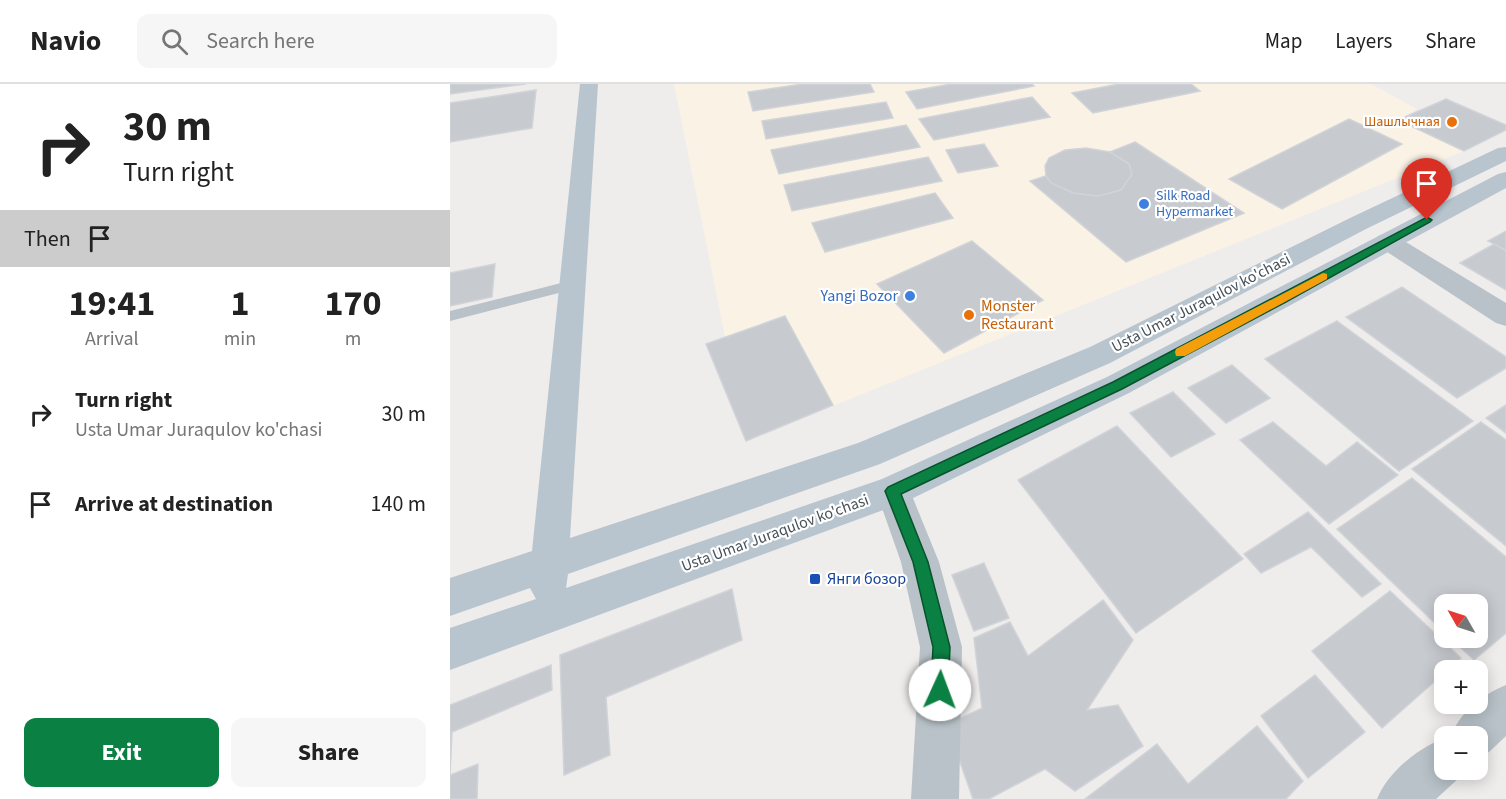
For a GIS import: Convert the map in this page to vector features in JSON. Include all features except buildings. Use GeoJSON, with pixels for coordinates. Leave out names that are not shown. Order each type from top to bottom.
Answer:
{"type":"FeatureCollection","features":[{"type":"Feature","properties":{"kind":"main road"},"geometry":{"type":"LineString","coordinates":[[545,616],[589,84]]}},
{"type":"Feature","properties":{"kind":"main road","name":"Usta Umar Juraqulov ko'chasi"},"geometry":{"type":"LineString","coordinates":[[450,597],[550,565],[868,454],[1100,355],[1357,224],[1506,153]]}},
{"type":"Feature","properties":{"kind":"main road","name":"Usta Umar Juraqulov ko'chasi"},"geometry":{"type":"LineString","coordinates":[[450,649],[893,491],[1118,385],[1506,179]]}},
{"type":"Feature","properties":{"kind":"street"},"geometry":{"type":"LineString","coordinates":[[1387,241],[1506,316]]}},
{"type":"Feature","properties":{"kind":"street"},"geometry":{"type":"LineString","coordinates":[[893,491],[920,562],[941,647],[936,799]]}},
{"type":"Feature","properties":{"kind":"street"},"geometry":{"type":"LineString","coordinates":[[1485,726],[1506,708]]}},
{"type":"Feature","properties":{"kind":"street"},"geometry":{"type":"LineString","coordinates":[[1401,799],[1434,770]]}},
{"type":"Feature","properties":{"kind":"lane"},"geometry":{"type":"LineString","coordinates":[[450,316],[573,285]]}},
{"type":"Feature","properties":{"kind":"shaded area","name":"Yangi Bozor"},"geometry":{"type":"Polygon","coordinates":[[[674,84],[1371,84],[1417,109],[1398,120],[1464,151],[746,441],[674,84]]]}},
{"type":"Feature","properties":{"kind":"slow traffic"},"geometry":{"type":"LineString","coordinates":[[1181,352],[1323,277]]}},
{"type":"Feature","properties":{"kind":"place","name":"Шашлычная"},"geometry":{"type":"Point","coordinates":[1452,122]}},
{"type":"Feature","properties":{"kind":"place","name":"Silk Road Hypermarket"},"geometry":{"type":"Point","coordinates":[1144,204]}},
{"type":"Feature","properties":{"kind":"place","name":"Yangi Bozor"},"geometry":{"type":"Point","coordinates":[910,296]}},
{"type":"Feature","properties":{"kind":"place","name":"Monster Restaurant"},"geometry":{"type":"Point","coordinates":[969,315]}},
{"type":"Feature","properties":{"kind":"place","name":"Янги бозор"},"geometry":{"type":"Point","coordinates":[815,579]}},
{"type":"Feature","properties":{"kind":"route"},"geometry":{"type":"LineString","coordinates":[[940,690],[941,647],[920,562],[893,491],[1118,385],[1280,301],[1427,220]]}}]}
